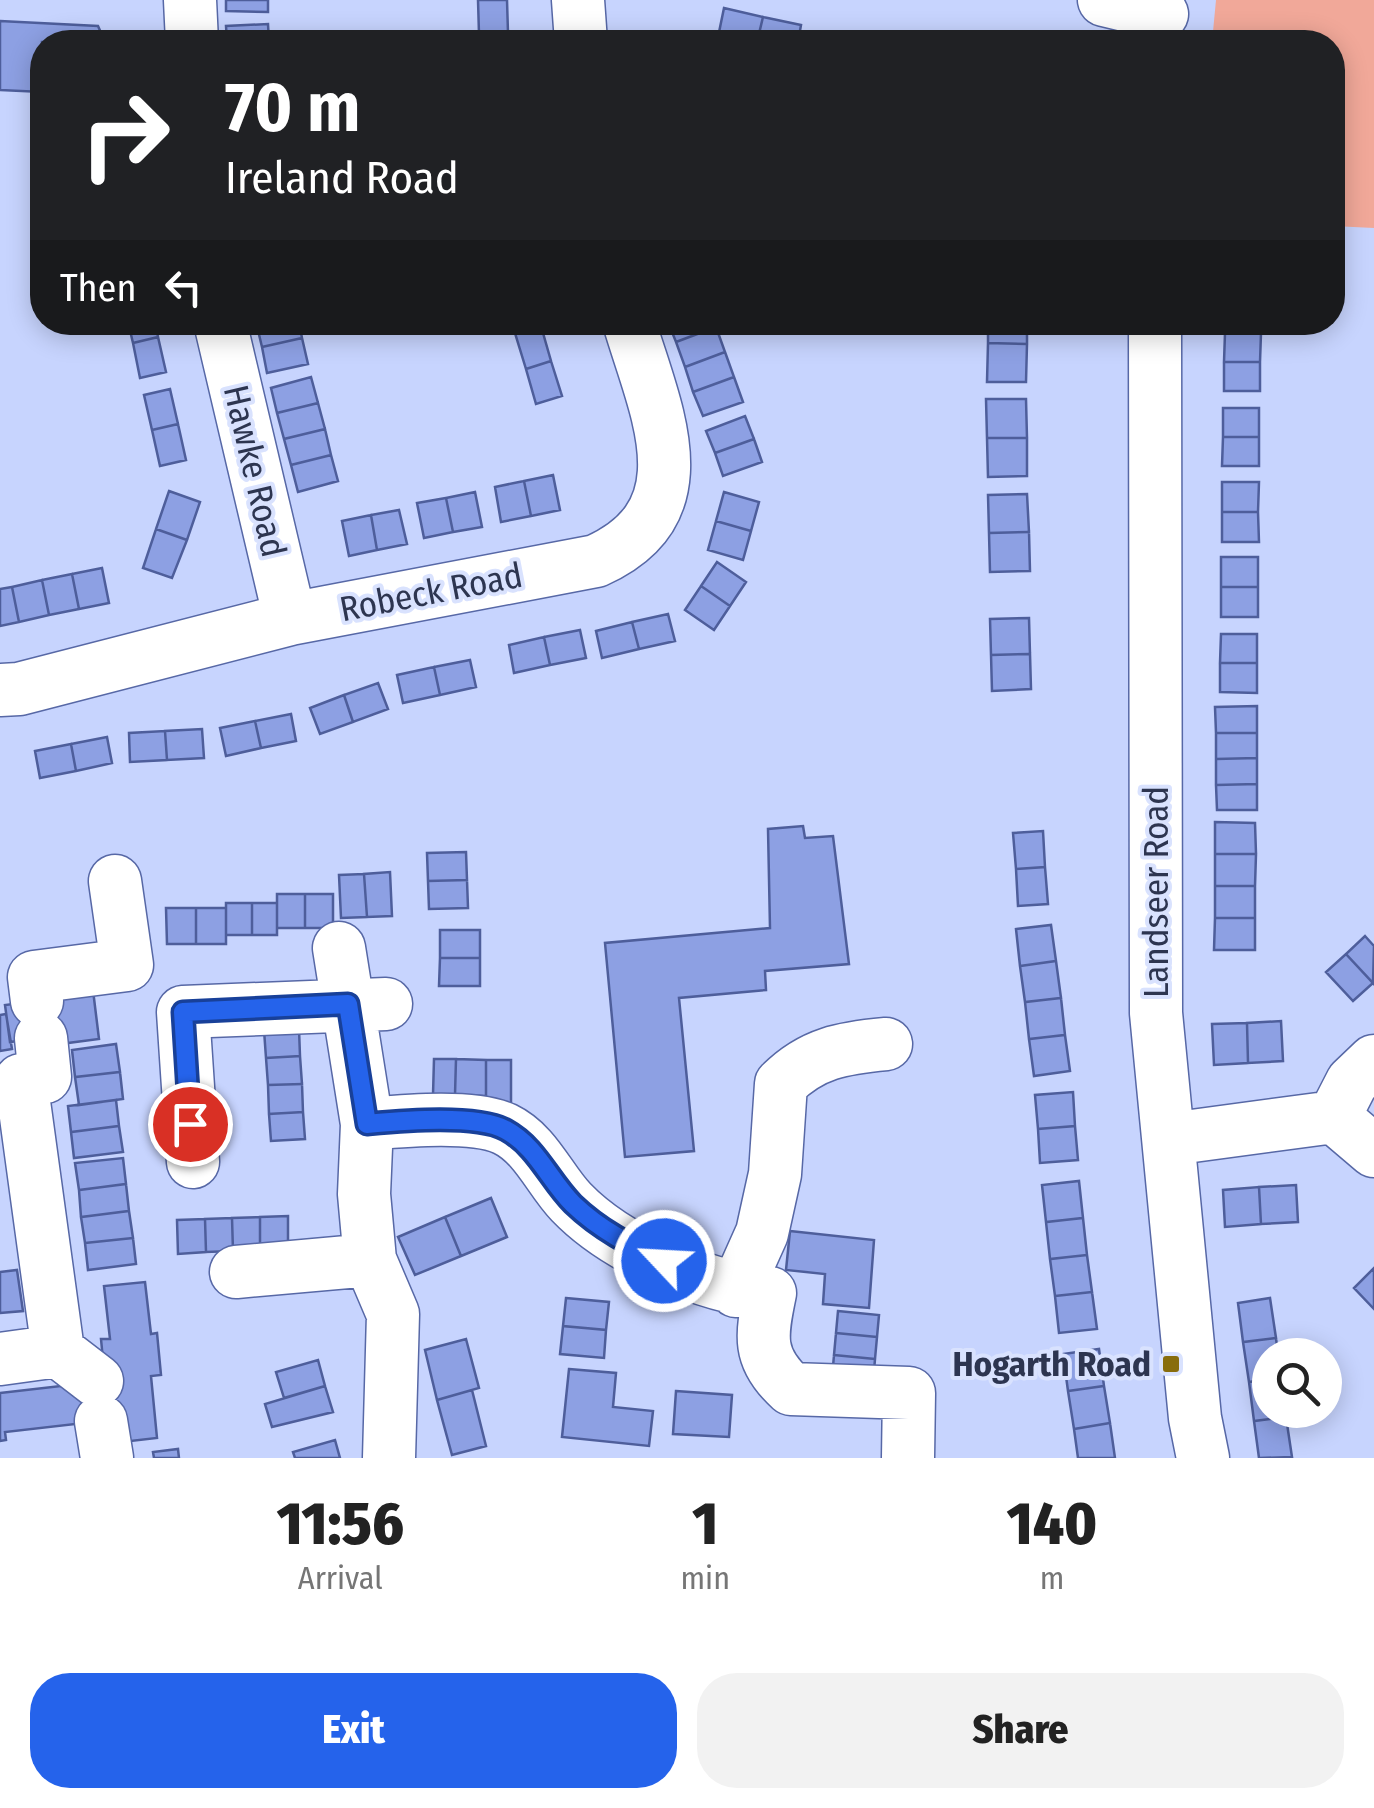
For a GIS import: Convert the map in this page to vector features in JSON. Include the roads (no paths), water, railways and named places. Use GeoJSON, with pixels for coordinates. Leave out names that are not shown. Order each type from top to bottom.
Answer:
{"type":"FeatureCollection","features":[{"type":"Feature","properties":{"kind":"street"},"geometry":{"type":"LineString","coordinates":[[190,0],[191,30]]}},
{"type":"Feature","properties":{"kind":"street"},"geometry":{"type":"LineString","coordinates":[[578,0],[580,30]]}},
{"type":"Feature","properties":{"kind":"street"},"geometry":{"type":"LineString","coordinates":[[1104,0],[1163,19]]}},
{"type":"Feature","properties":{"kind":"street","name":"Hawke Road"},"geometry":{"type":"LineString","coordinates":[[223,335],[290,620]]}},
{"type":"Feature","properties":{"kind":"street","name":"Robeck Road"},"geometry":{"type":"LineString","coordinates":[[0,690],[19,689],[290,620],[596,561],[629,543],[653,514],[662,495],[666,455],[633,335]]}},
{"type":"Feature","properties":{"kind":"street","name":"Landseer Road"},"geometry":{"type":"LineString","coordinates":[[1155,335],[1156,1013],[1195,1418],[1203,1458]]}},
{"type":"Feature","properties":{"kind":"street"},"geometry":{"type":"LineString","coordinates":[[91,1403],[33,1039],[34,977],[126,965],[116,881]]}},
{"type":"Feature","properties":{"kind":"street"},"geometry":{"type":"LineString","coordinates":[[354,942],[368,1004],[364,1194],[370,1260],[393,1314],[389,1458]]}},
{"type":"Feature","properties":{"kind":"street"},"geometry":{"type":"LineString","coordinates":[[193,1162],[183,1012],[368,1004]]}},
{"type":"Feature","properties":{"kind":"street"},"geometry":{"type":"LineString","coordinates":[[736,1299],[762,1233],[775,1174],[781,1084],[801,1064],[824,1053],[886,1044]]}},
{"type":"Feature","properties":{"kind":"street"},"geometry":{"type":"LineString","coordinates":[[1334,1117],[1352,1082],[1374,1061]]}},
{"type":"Feature","properties":{"kind":"street"},"geometry":{"type":"LineString","coordinates":[[1170,1139],[1334,1117],[1374,1151]]}},
{"type":"Feature","properties":{"kind":"street"},"geometry":{"type":"LineString","coordinates":[[367,1124],[432,1119],[504,1128],[543,1162],[570,1201],[610,1235],[736,1299],[761,1337],[773,1372],[791,1390],[909,1393],[908,1458]]}},
{"type":"Feature","properties":{"kind":"street"},"geometry":{"type":"LineString","coordinates":[[236,1272],[370,1260]]}},
{"type":"Feature","properties":{"kind":"street"},"geometry":{"type":"LineString","coordinates":[[0,1359],[91,1403]]}},
{"type":"Feature","properties":{"kind":"place","name":"Hogarth Road"},"geometry":{"type":"Point","coordinates":[1171,1364]}}]}
